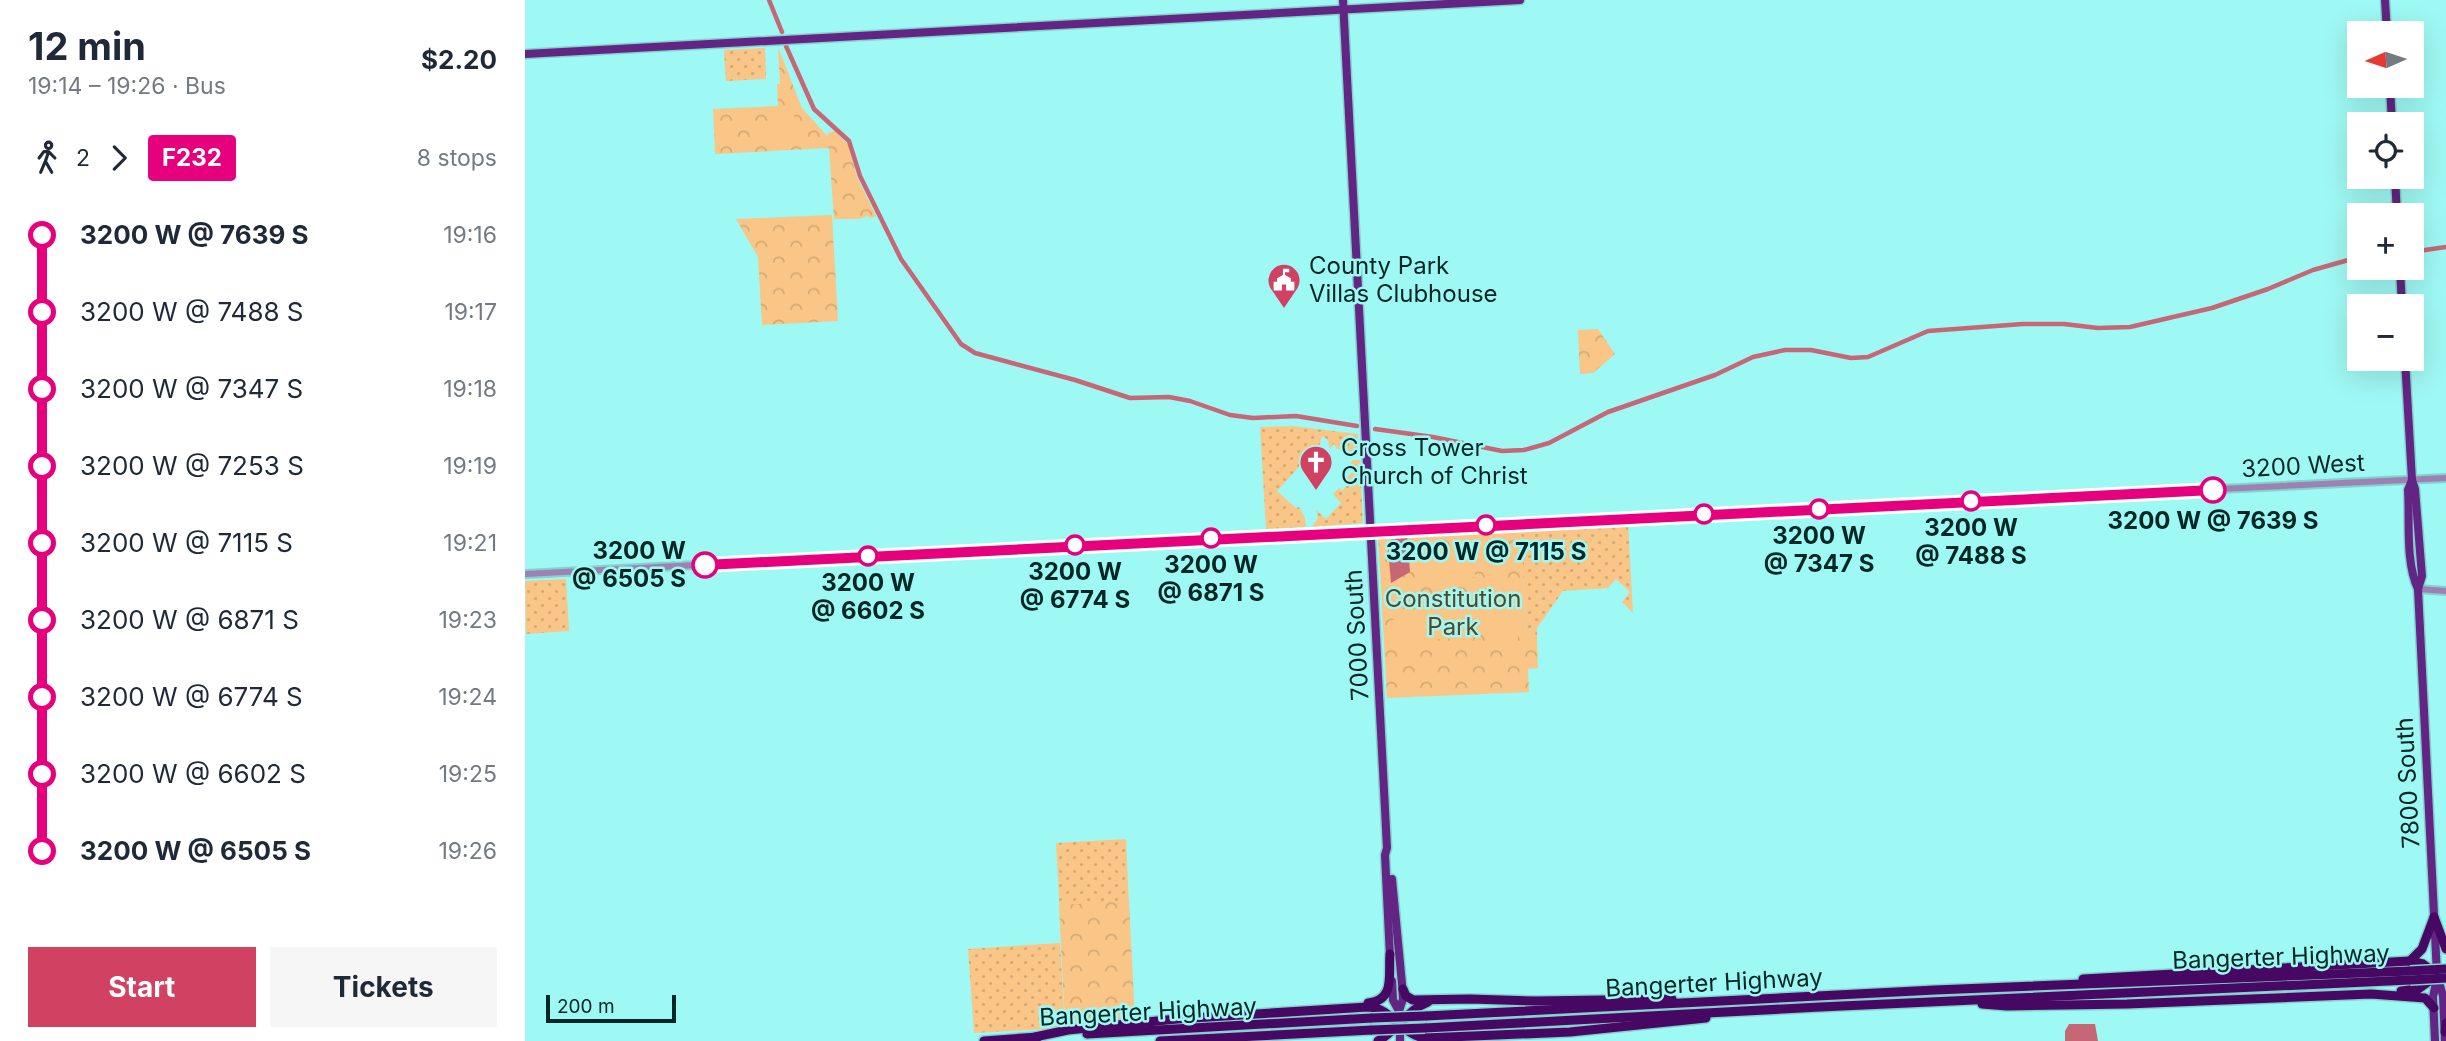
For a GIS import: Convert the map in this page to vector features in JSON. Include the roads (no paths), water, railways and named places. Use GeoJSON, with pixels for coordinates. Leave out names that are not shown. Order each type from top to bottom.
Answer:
{"type":"FeatureCollection","features":[{"type":"Feature","properties":{"kind":"highway"},"geometry":{"type":"LineString","coordinates":[[2434,917],[2446,949]]}},
{"type":"Feature","properties":{"kind":"highway"},"geometry":{"type":"LineString","coordinates":[[2410,970],[2423,949],[2434,917]]}},
{"type":"Feature","properties":{"kind":"highway"},"geometry":{"type":"LineString","coordinates":[[1350,1008],[1385,997],[1390,954]]}},
{"type":"Feature","properties":{"kind":"highway"},"geometry":{"type":"LineString","coordinates":[[2410,970],[2423,964],[2443,978]]}},
{"type":"Feature","properties":{"kind":"highway"},"geometry":{"type":"LineString","coordinates":[[2443,978],[2446,967]]}},
{"type":"Feature","properties":{"kind":"highway","name":"Bangerter Highway"},"geometry":{"type":"LineString","coordinates":[[1160,1041],[1960,1000],[2446,967]]}},
{"type":"Feature","properties":{"kind":"highway","name":"Bangerter Highway"},"geometry":{"type":"LineString","coordinates":[[984,1041],[1372,1018],[2029,986],[2410,970],[2443,978]]}},
{"type":"Feature","properties":{"kind":"highway"},"geometry":{"type":"LineString","coordinates":[[1960,1000],[1998,1005],[2057,1005],[2371,994],[2418,989],[2443,978]]}},
{"type":"Feature","properties":{"kind":"highway"},"geometry":{"type":"LineString","coordinates":[[1403,989],[1407,998],[1412,1000],[1660,998],[1710,1001]]}},
{"type":"Feature","properties":{"kind":"highway"},"geometry":{"type":"LineString","coordinates":[[2371,994],[2425,998],[2434,1008]]}},
{"type":"Feature","properties":{"kind":"highway"},"geometry":{"type":"LineString","coordinates":[[1378,1041],[1418,1006],[1437,1000]]}},
{"type":"Feature","properties":{"kind":"highway"},"geometry":{"type":"LineString","coordinates":[[1035,1037],[1068,1030],[1177,1019],[1350,1008],[1379,1008],[1415,1036],[1429,1038],[1570,1032],[1820,1007]]}},
{"type":"Feature","properties":{"kind":"highway"},"geometry":{"type":"LineString","coordinates":[[1419,1041],[1429,1038]]}},
{"type":"Feature","properties":{"kind":"main road"},"geometry":{"type":"LineString","coordinates":[[525,54],[1343,5],[1520,0]]}},
{"type":"Feature","properties":{"kind":"main road"},"geometry":{"type":"LineString","coordinates":[[2385,0],[2386,21]]}},
{"type":"Feature","properties":{"kind":"main road","name":"7000 South"},"geometry":{"type":"LineString","coordinates":[[1343,5],[1387,848],[1385,855],[1390,954],[1393,1000],[1399,1011]]}},
{"type":"Feature","properties":{"kind":"main road","name":"7800 South"},"geometry":{"type":"LineString","coordinates":[[2406,371],[2412,577],[2418,589],[2434,917],[2443,978],[2445,1032]]}},
{"type":"Feature","properties":{"kind":"main road","name":"7000 South"},"geometry":{"type":"LineString","coordinates":[[1387,848],[1390,855],[1403,989],[1399,1011],[1401,1041]]}},
{"type":"Feature","properties":{"kind":"main road","name":"7800 South"},"geometry":{"type":"LineString","coordinates":[[2435,1041],[2433,997],[2443,978]]}},
{"type":"Feature","properties":{"kind":"street","name":"3200 West"},"geometry":{"type":"LineString","coordinates":[[525,574],[2446,478]]}},
{"type":"Feature","properties":{"kind":"street"},"geometry":{"type":"LineString","coordinates":[[2418,589],[2446,591]]}},
{"type":"Feature","properties":{"kind":"waterway"},"geometry":{"type":"LineString","coordinates":[[769,0],[782,32]]}},
{"type":"Feature","properties":{"kind":"waterway"},"geometry":{"type":"LineString","coordinates":[[786,46],[814,109],[849,141],[860,176],[901,259],[961,344],[975,353],[1130,398],[1169,397],[1190,401],[1230,415],[1253,418],[1296,416],[1357,426]]}},
{"type":"Feature","properties":{"kind":"waterway"},"geometry":{"type":"LineString","coordinates":[[2424,250],[2446,247]]}},
{"type":"Feature","properties":{"kind":"waterway"},"geometry":{"type":"LineString","coordinates":[[1375,429],[1502,451],[1524,450],[1549,443],[1608,412],[1715,375],[1753,357],[1785,350],[1811,350],[1851,358],[1868,357],[1928,331],[2023,324],[2130,327],[2212,308],[2313,270],[2347,260]]}},
{"type":"Feature","properties":{"kind":"place","name":"County Park Villas Clubhouse"},"geometry":{"type":"Point","coordinates":[1284,310]}},
{"type":"Feature","properties":{"kind":"place","name":"3200 W @ 7639 S"},"geometry":{"type":"Point","coordinates":[2213,490]}},
{"type":"Feature","properties":{"kind":"place","name":"Cross Tower Church of Christ"},"geometry":{"type":"Point","coordinates":[1316,492]}},
{"type":"Feature","properties":{"kind":"place","name":"3200 W @ 7488 S"},"geometry":{"type":"Point","coordinates":[1971,501]}},
{"type":"Feature","properties":{"kind":"place","name":"3200 W @ 7347 S"},"geometry":{"type":"Point","coordinates":[1819,509]}},
{"type":"Feature","properties":{"kind":"place","name":"3200 W @ 7115 S"},"geometry":{"type":"Point","coordinates":[1486,525]}},
{"type":"Feature","properties":{"kind":"place","name":"3200 W @ 6871 S"},"geometry":{"type":"Point","coordinates":[1211,538]}},
{"type":"Feature","properties":{"kind":"place","name":"3200 W @ 6774 S"},"geometry":{"type":"Point","coordinates":[1075,545]}},
{"type":"Feature","properties":{"kind":"place","name":"3200 W @ 6602 S"},"geometry":{"type":"Point","coordinates":[868,556]}},
{"type":"Feature","properties":{"kind":"place","name":"3200 W @ 6505 S"},"geometry":{"type":"Point","coordinates":[705,565]}},
{"type":"Feature","properties":{"kind":"park label","name":"Constitution Park"},"geometry":{"type":"Point","coordinates":[1453,613]}}]}
